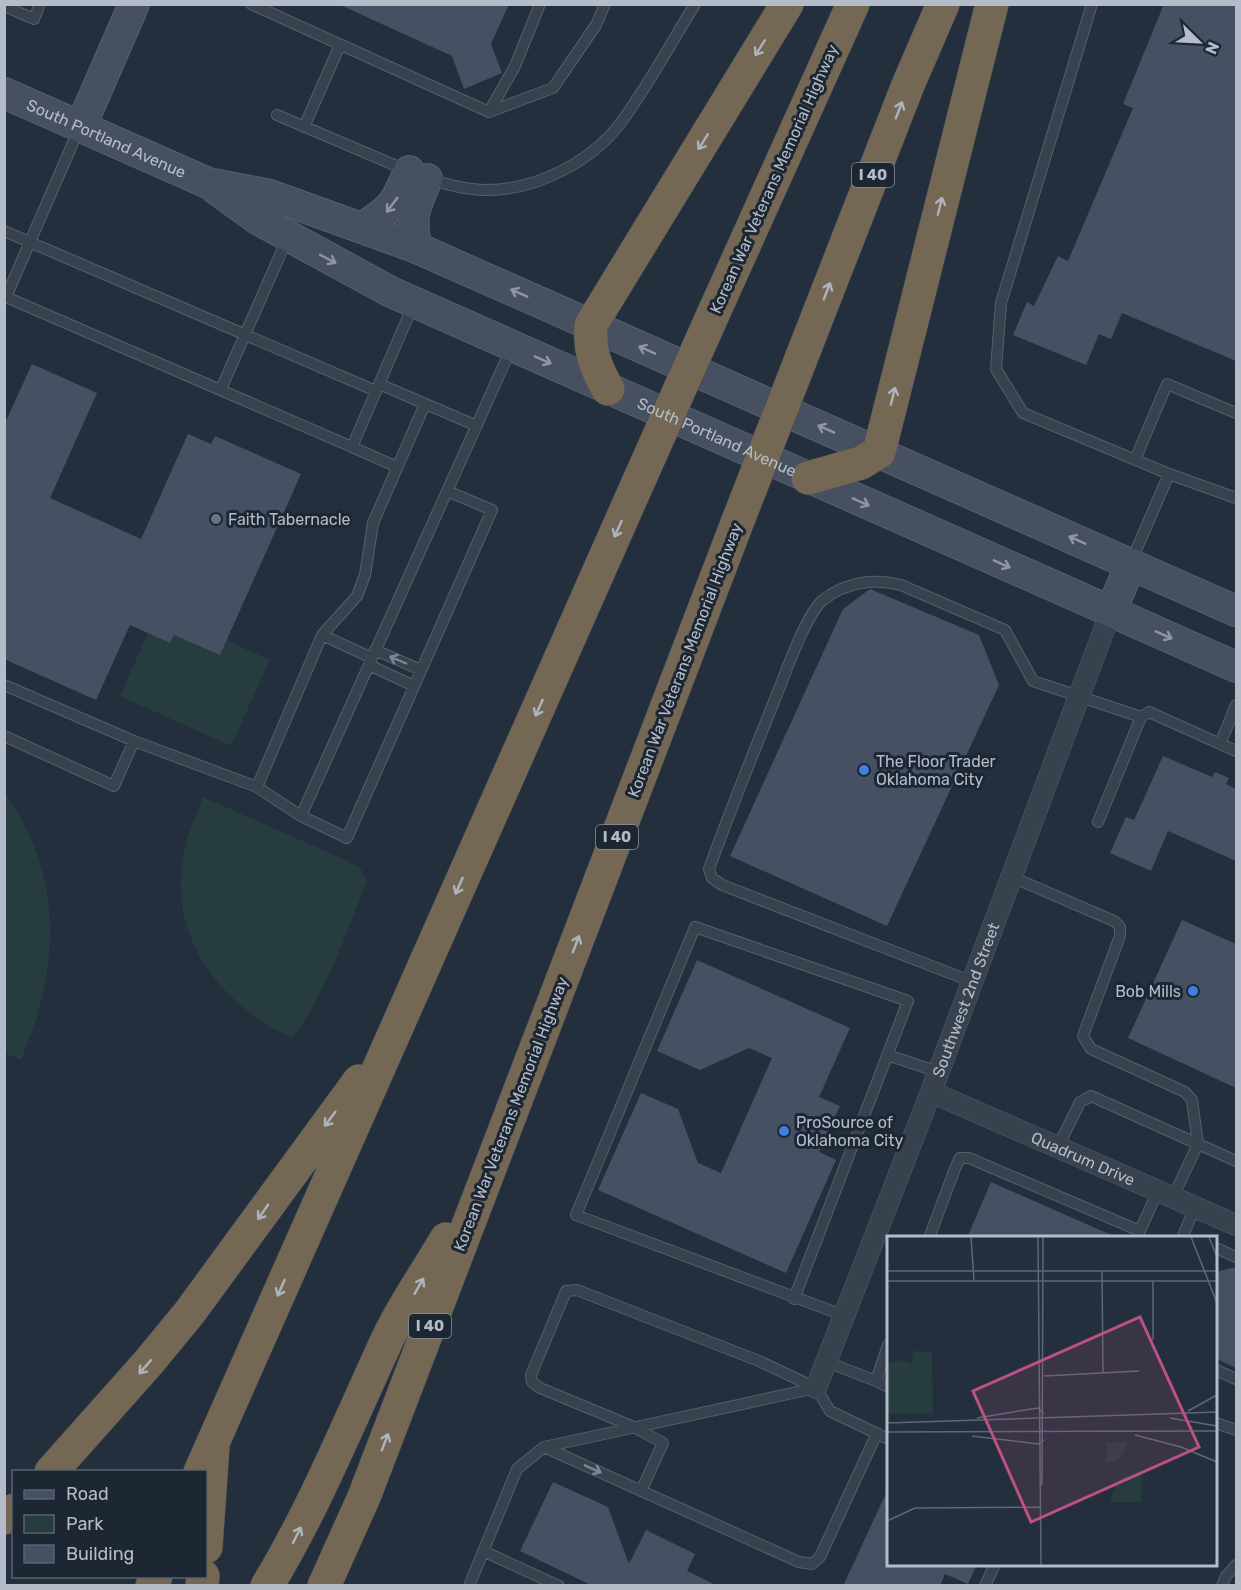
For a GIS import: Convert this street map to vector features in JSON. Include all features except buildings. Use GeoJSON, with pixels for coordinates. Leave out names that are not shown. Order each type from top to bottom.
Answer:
{"type":"FeatureCollection","features":[{"type":"Feature","properties":{"kind":"highway"},"geometry":{"type":"LineString","coordinates":[[608,389],[596,369],[590,344],[591,325],[787,4]]}},
{"type":"Feature","properties":{"kind":"highway","name":"Korean War Veterans Memorial Highway"},"geometry":{"type":"LineString","coordinates":[[201,1470],[641,476],[853,4]]}},
{"type":"Feature","properties":{"kind":"highway","name":"Korean War Veterans Memorial Highway"},"geometry":{"type":"LineString","coordinates":[[324,1586],[364,1497],[739,518],[908,85],[943,4]]}},
{"type":"Feature","properties":{"kind":"highway"},"geometry":{"type":"LineString","coordinates":[[808,478],[861,463],[879,452],[992,4]]}},
{"type":"Feature","properties":{"kind":"highway"},"geometry":{"type":"LineString","coordinates":[[53,1470],[190,1312],[391,1039]]}},
{"type":"Feature","properties":{"kind":"highway"},"geometry":{"type":"LineString","coordinates":[[267,1586],[291,1547],[339,1450],[389,1336],[496,1155]]}},
{"type":"Feature","properties":{"kind":"highway"},"geometry":{"type":"LineString","coordinates":[[207,1534],[214,1439]]}},
{"type":"Feature","properties":{"kind":"highway"},"geometry":{"type":"LineString","coordinates":[[341,1586],[364,1497]]}},
{"type":"Feature","properties":{"kind":"main road"},"geometry":{"type":"LineString","coordinates":[[81,126],[134,4]]}},
{"type":"Feature","properties":{"kind":"main road","name":"South Portland Avenue"},"geometry":{"type":"LineString","coordinates":[[4,93],[208,183],[259,220],[288,237],[414,302],[1236,667]]}},
{"type":"Feature","properties":{"kind":"main road"},"geometry":{"type":"LineString","coordinates":[[363,227],[388,212],[418,175]]}},
{"type":"Feature","properties":{"kind":"main road"},"geometry":{"type":"LineString","coordinates":[[417,248],[412,228],[418,175]]}},
{"type":"Feature","properties":{"kind":"main road","name":"South Portland Avenue"},"geometry":{"type":"LineString","coordinates":[[208,183],[270,195],[417,248],[1236,611]]}},
{"type":"Feature","properties":{"kind":"main road"},"geometry":{"type":"LineString","coordinates":[[1111,612],[1131,564]]}},
{"type":"Feature","properties":{"kind":"street","name":"Southwest 2nd Street"},"geometry":{"type":"LineString","coordinates":[[816,1388],[935,1082],[1111,612]]}},
{"type":"Feature","properties":{"kind":"street","name":"Quadrum Drive"},"geometry":{"type":"LineString","coordinates":[[935,1082],[1058,1147],[1236,1225]]}},
{"type":"Feature","properties":{"kind":"lane"},"geometry":{"type":"LineString","coordinates":[[4,6],[34,19],[40,4]]}},
{"type":"Feature","properties":{"kind":"lane"},"geometry":{"type":"LineString","coordinates":[[251,4],[489,112],[553,88],[596,25],[605,4]]}},
{"type":"Feature","properties":{"kind":"lane"},"geometry":{"type":"LineString","coordinates":[[489,112],[515,66],[540,4]]}},
{"type":"Feature","properties":{"kind":"lane"},"geometry":{"type":"LineString","coordinates":[[277,115],[418,175],[452,186],[488,190],[523,186],[580,161],[621,123],[695,4]]}},
{"type":"Feature","properties":{"kind":"lane"},"geometry":{"type":"LineString","coordinates":[[1092,4],[1001,303],[996,369],[1023,413],[1169,474],[1236,498]]}},
{"type":"Feature","properties":{"kind":"lane"},"geometry":{"type":"LineString","coordinates":[[304,127],[340,45]]}},
{"type":"Feature","properties":{"kind":"lane"},"geometry":{"type":"LineString","coordinates":[[81,126],[5,298],[221,389],[397,467]]}},
{"type":"Feature","properties":{"kind":"lane"},"geometry":{"type":"LineString","coordinates":[[4,231],[244,335],[477,426]]}},
{"type":"Feature","properties":{"kind":"lane"},"geometry":{"type":"LineString","coordinates":[[221,389],[288,237]]}},
{"type":"Feature","properties":{"kind":"lane"},"geometry":{"type":"LineString","coordinates":[[352,447],[414,302]]}},
{"type":"Feature","properties":{"kind":"lane"},"geometry":{"type":"LineString","coordinates":[[301,816],[512,346]]}},
{"type":"Feature","properties":{"kind":"lane"},"geometry":{"type":"LineString","coordinates":[[1135,460],[1167,384],[1236,413]]}},
{"type":"Feature","properties":{"kind":"lane"},"geometry":{"type":"LineString","coordinates":[[257,787],[322,635],[357,596],[365,575],[373,523],[425,404]]}},
{"type":"Feature","properties":{"kind":"lane"},"geometry":{"type":"LineString","coordinates":[[1131,564],[1169,474]]}},
{"type":"Feature","properties":{"kind":"lane"},"geometry":{"type":"LineString","coordinates":[[4,685],[134,741],[257,787],[301,816],[347,838],[492,510],[447,491]]}},
{"type":"Feature","properties":{"kind":"lane"},"geometry":{"type":"LineString","coordinates":[[973,982],[722,885],[712,878],[709,869],[723,830],[793,654],[822,601],[844,588],[866,581],[885,581],[901,585],[1005,630],[1012,638],[1033,681],[1078,698],[1141,717]]}},
{"type":"Feature","properties":{"kind":"lane"},"geometry":{"type":"LineString","coordinates":[[322,635],[372,658],[414,686]]}},
{"type":"Feature","properties":{"kind":"lane"},"geometry":{"type":"LineString","coordinates":[[372,658],[421,670]]}},
{"type":"Feature","properties":{"kind":"lane"},"geometry":{"type":"LineString","coordinates":[[1220,744],[1236,705]]}},
{"type":"Feature","properties":{"kind":"lane"},"geometry":{"type":"LineString","coordinates":[[1098,822],[1141,717],[1149,712],[1236,751]]}},
{"type":"Feature","properties":{"kind":"lane"},"geometry":{"type":"LineString","coordinates":[[4,736],[114,786],[134,741]]}},
{"type":"Feature","properties":{"kind":"lane"},"geometry":{"type":"LineString","coordinates":[[930,1236],[960,1158],[969,1158],[1138,1234],[1198,1144],[1192,1100],[1185,1092],[1091,1049],[1083,1036],[1120,936],[1120,927],[1114,921],[1012,877]]}},
{"type":"Feature","properties":{"kind":"lane"},"geometry":{"type":"LineString","coordinates":[[794,1299],[908,1001],[695,927],[576,1215],[794,1299],[845,1317]]}},
{"type":"Feature","properties":{"kind":"lane"},"geometry":{"type":"LineString","coordinates":[[887,1055],[935,1082]]}},
{"type":"Feature","properties":{"kind":"lane"},"geometry":{"type":"LineString","coordinates":[[1058,1147],[1080,1102],[1092,1096],[1236,1161]]}},
{"type":"Feature","properties":{"kind":"lane"},"geometry":{"type":"LineString","coordinates":[[1185,1236],[1196,1207]]}},
{"type":"Feature","properties":{"kind":"lane"},"geometry":{"type":"LineString","coordinates":[[1217,1249],[1236,1257]]}},
{"type":"Feature","properties":{"kind":"lane"},"geometry":{"type":"LineString","coordinates":[[641,1491],[663,1443],[634,1427],[540,1388],[532,1382],[531,1375],[566,1291],[577,1290],[759,1361],[816,1388],[830,1411],[887,1438]]}},
{"type":"Feature","properties":{"kind":"lane"},"geometry":{"type":"LineString","coordinates":[[876,1381],[887,1348]]}},
{"type":"Feature","properties":{"kind":"lane"},"geometry":{"type":"LineString","coordinates":[[827,1362],[887,1386]]}},
{"type":"Feature","properties":{"kind":"lane"},"geometry":{"type":"LineString","coordinates":[[1217,1371],[1236,1379]]}},
{"type":"Feature","properties":{"kind":"lane"},"geometry":{"type":"LineString","coordinates":[[469,1586],[517,1469],[544,1448],[816,1388]]}},
{"type":"Feature","properties":{"kind":"lane"},"geometry":{"type":"LineString","coordinates":[[1217,1424],[1236,1430]]}},
{"type":"Feature","properties":{"kind":"lane"},"geometry":{"type":"LineString","coordinates":[[544,1448],[799,1562],[812,1564],[820,1557],[877,1433]]}},
{"type":"Feature","properties":{"kind":"lane"},"geometry":{"type":"LineString","coordinates":[[483,1551],[559,1586]]}},
{"type":"Feature","properties":{"kind":"lane"},"geometry":{"type":"LineString","coordinates":[[1222,1586],[1226,1576],[1236,1565]]}},
{"type":"Feature","properties":{"kind":"lane"},"geometry":{"type":"LineString","coordinates":[[985,1586],[994,1566]]}},
{"type":"Feature","properties":{"kind":"green space"},"geometry":{"type":"Polygon","coordinates":[[[158,610],[270,660],[231,746],[120,696],[158,610]]]}},
{"type":"Feature","properties":{"kind":"green space"},"geometry":{"type":"Polygon","coordinates":[[[4,792],[24,824],[38,857],[46,890],[50,923],[49,957],[43,991],[34,1026],[21,1060],[5,1053],[4,792]]]}},
{"type":"Feature","properties":{"kind":"green space"},"geometry":{"type":"Polygon","coordinates":[[[203,797],[348,861],[360,868],[367,880],[326,982],[316,1002],[292,1038],[242,1006],[222,987],[205,964],[192,940],[184,913],[181,885],[185,847],[203,797]]]}},
{"type":"Feature","properties":{"kind":"place","name":"Faith Tabernacle"},"geometry":{"type":"Point","coordinates":[216,519]}},
{"type":"Feature","properties":{"kind":"place","name":"The Floor Trader Oklahoma City"},"geometry":{"type":"Point","coordinates":[864,770]}},
{"type":"Feature","properties":{"kind":"place","name":"Bob Mills"},"geometry":{"type":"Point","coordinates":[1193,991]}},
{"type":"Feature","properties":{"kind":"place","name":"ProSource of Oklahoma City"},"geometry":{"type":"Point","coordinates":[784,1131]}}]}
